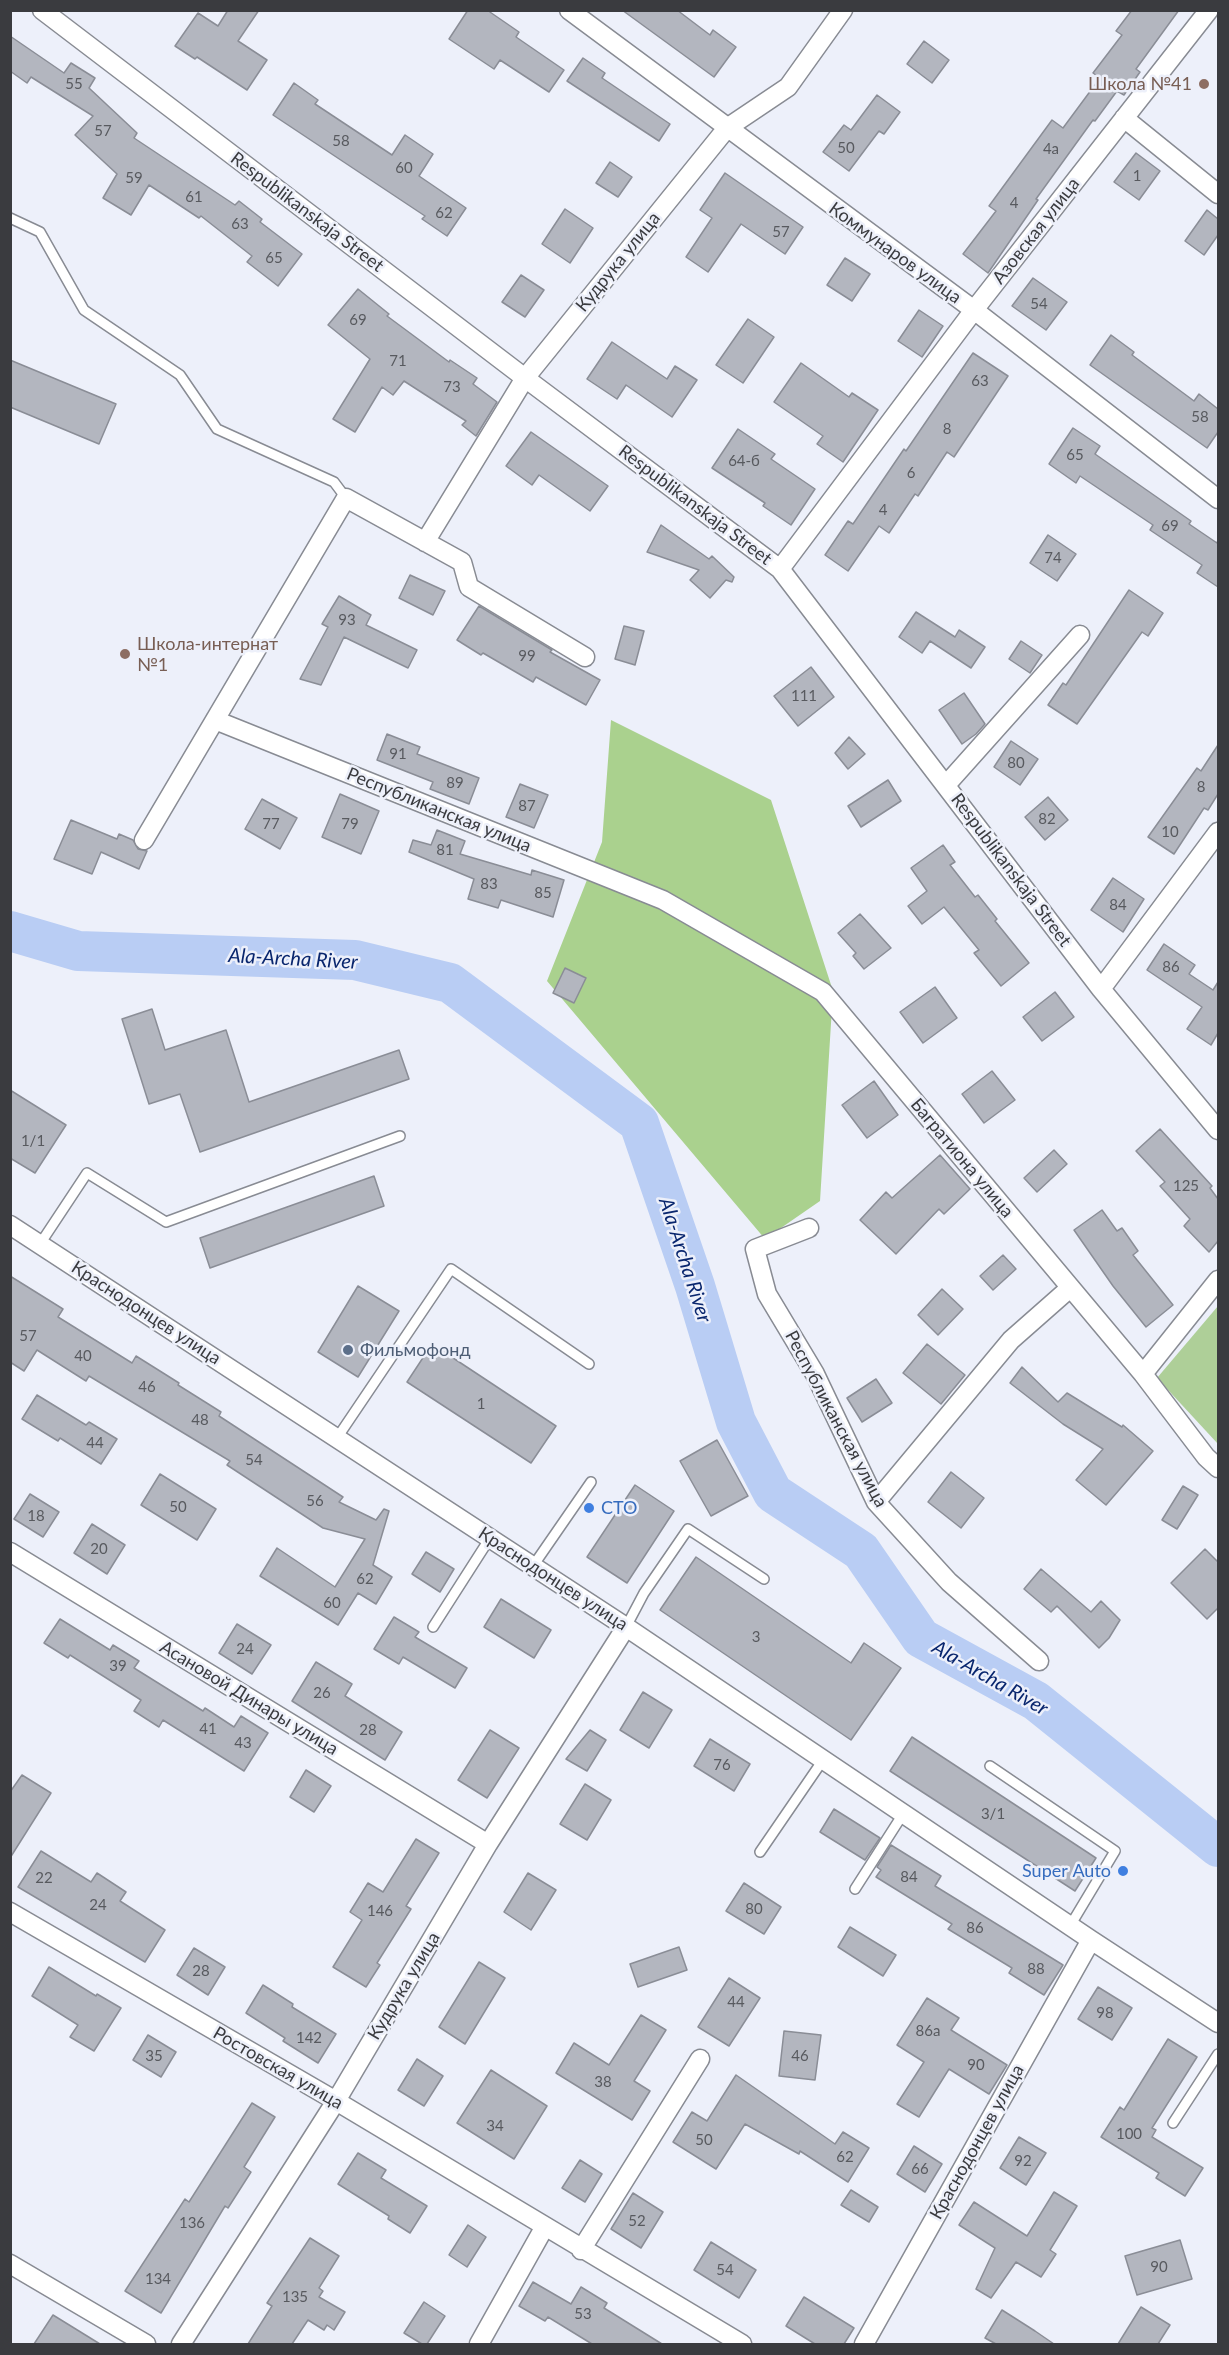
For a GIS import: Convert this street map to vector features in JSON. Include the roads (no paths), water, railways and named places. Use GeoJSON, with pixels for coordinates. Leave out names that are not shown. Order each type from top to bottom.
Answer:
{"type":"FeatureCollection","features":[{"type":"Feature","properties":{"kind":"street","name":"Respublikanskaja Street"},"geometry":{"type":"LineString","coordinates":[[42,10],[780,569],[1101,989],[1218,1130]]}},
{"type":"Feature","properties":{"kind":"street","name":"Коммунаров улица"},"geometry":{"type":"LineString","coordinates":[[569,10],[974,310],[1218,498]]}},
{"type":"Feature","properties":{"kind":"street","name":"Кудрука улица"},"geometry":{"type":"LineString","coordinates":[[425,542],[525,378],[727,128],[788,87],[843,10]]}},
{"type":"Feature","properties":{"kind":"street","name":"Азовская улица"},"geometry":{"type":"LineString","coordinates":[[780,569],[974,310],[1209,10]]}},
{"type":"Feature","properties":{"kind":"street"},"geometry":{"type":"LineString","coordinates":[[1124,118],[1218,194]]}},
{"type":"Feature","properties":{"kind":"street"},"geometry":{"type":"LineString","coordinates":[[144,840],[346,498],[462,562],[469,587],[585,657]]}},
{"type":"Feature","properties":{"kind":"street"},"geometry":{"type":"LineString","coordinates":[[946,785],[1080,635]]}},
{"type":"Feature","properties":{"kind":"street","name":"Республиканская улица"},"geometry":{"type":"LineString","coordinates":[[215,720],[663,900]]}},
{"type":"Feature","properties":{"kind":"street"},"geometry":{"type":"LineString","coordinates":[[1101,989],[1218,832]]}},
{"type":"Feature","properties":{"kind":"street","name":"Багратиона улица"},"geometry":{"type":"LineString","coordinates":[[663,900],[823,992],[1143,1374],[1206,1457],[1218,1468]]}},
{"type":"Feature","properties":{"kind":"street","name":"Краснодонцев улица"},"geometry":{"type":"LineString","coordinates":[[10,1225],[626,1627],[1218,2023]]}},
{"type":"Feature","properties":{"kind":"street","name":"Республиканская улица"},"geometry":{"type":"LineString","coordinates":[[809,1228],[755,1249],[767,1294],[815,1374],[876,1502],[949,1582],[1039,1661]]}},
{"type":"Feature","properties":{"kind":"street"},"geometry":{"type":"LineString","coordinates":[[1143,1374],[1218,1280]]}},
{"type":"Feature","properties":{"kind":"street"},"geometry":{"type":"LineString","coordinates":[[876,1502],[1011,1340],[1070,1288]]}},
{"type":"Feature","properties":{"kind":"street","name":"Асановой Динары улица"},"geometry":{"type":"LineString","coordinates":[[10,1552],[488,1844]]}},
{"type":"Feature","properties":{"kind":"street","name":"Кудрука улица"},"geometry":{"type":"LineString","coordinates":[[181,2344],[336,2102],[488,1844],[626,1627]]}},
{"type":"Feature","properties":{"kind":"street","name":"Ростовская улица"},"geometry":{"type":"LineString","coordinates":[[10,1912],[336,2102],[742,2344]]}},
{"type":"Feature","properties":{"kind":"street","name":"Краснодонцев улица"},"geometry":{"type":"LineString","coordinates":[[864,2344],[1091,1940]]}},
{"type":"Feature","properties":{"kind":"street"},"geometry":{"type":"LineString","coordinates":[[581,2250],[700,2059]]}},
{"type":"Feature","properties":{"kind":"street"},"geometry":{"type":"LineString","coordinates":[[479,2344],[544,2228]]}},
{"type":"Feature","properties":{"kind":"street"},"geometry":{"type":"LineString","coordinates":[[10,2264],[146,2344]]}},
{"type":"Feature","properties":{"kind":"lane"},"geometry":{"type":"LineString","coordinates":[[10,218],[40,232],[84,310],[180,375],[217,429],[334,482],[346,498]]}},
{"type":"Feature","properties":{"kind":"lane"},"geometry":{"type":"LineString","coordinates":[[40,1244],[87,1173],[166,1222],[400,1136]]}},
{"type":"Feature","properties":{"kind":"lane"},"geometry":{"type":"LineString","coordinates":[[337,1438],[452,1269],[589,1364]]}},
{"type":"Feature","properties":{"kind":"lane"},"geometry":{"type":"LineString","coordinates":[[533,1566],[591,1482]]}},
{"type":"Feature","properties":{"kind":"lane"},"geometry":{"type":"LineString","coordinates":[[626,1627],[644,1593],[688,1529],[764,1579]]}},
{"type":"Feature","properties":{"kind":"lane"},"geometry":{"type":"LineString","coordinates":[[433,1627],[490,1538]]}},
{"type":"Feature","properties":{"kind":"lane"},"geometry":{"type":"LineString","coordinates":[[760,1852],[823,1760]]}},
{"type":"Feature","properties":{"kind":"lane"},"geometry":{"type":"LineString","coordinates":[[990,1766],[1115,1851],[1070,1926]]}},
{"type":"Feature","properties":{"kind":"lane"},"geometry":{"type":"LineString","coordinates":[[855,1889],[903,1814]]}},
{"type":"Feature","properties":{"kind":"lane"},"geometry":{"type":"LineString","coordinates":[[1173,2123],[1218,2054]]}},
{"type":"Feature","properties":{"kind":"waterway","name":"Ala-Archa River"},"geometry":{"type":"LineString","coordinates":[[10,931],[78,951],[355,960],[450,983],[639,1123],[695,1286],[736,1422],[773,1493],[861,1551],[921,1638],[1036,1701],[1218,1847]]}},
{"type":"Feature","properties":{"kind":"place","name":"Школа №41"},"geometry":{"type":"Point","coordinates":[1204,84]}},
{"type":"Feature","properties":{"kind":"place","name":"Школа-интернат №1"},"geometry":{"type":"Point","coordinates":[125,654]}},
{"type":"Feature","properties":{"kind":"place","name":"Фильмофонд"},"geometry":{"type":"Point","coordinates":[348,1350]}},
{"type":"Feature","properties":{"kind":"place","name":"СТО"},"geometry":{"type":"Point","coordinates":[589,1508]}},
{"type":"Feature","properties":{"kind":"place","name":"Super Auto"},"geometry":{"type":"Point","coordinates":[1123,1871]}}]}
